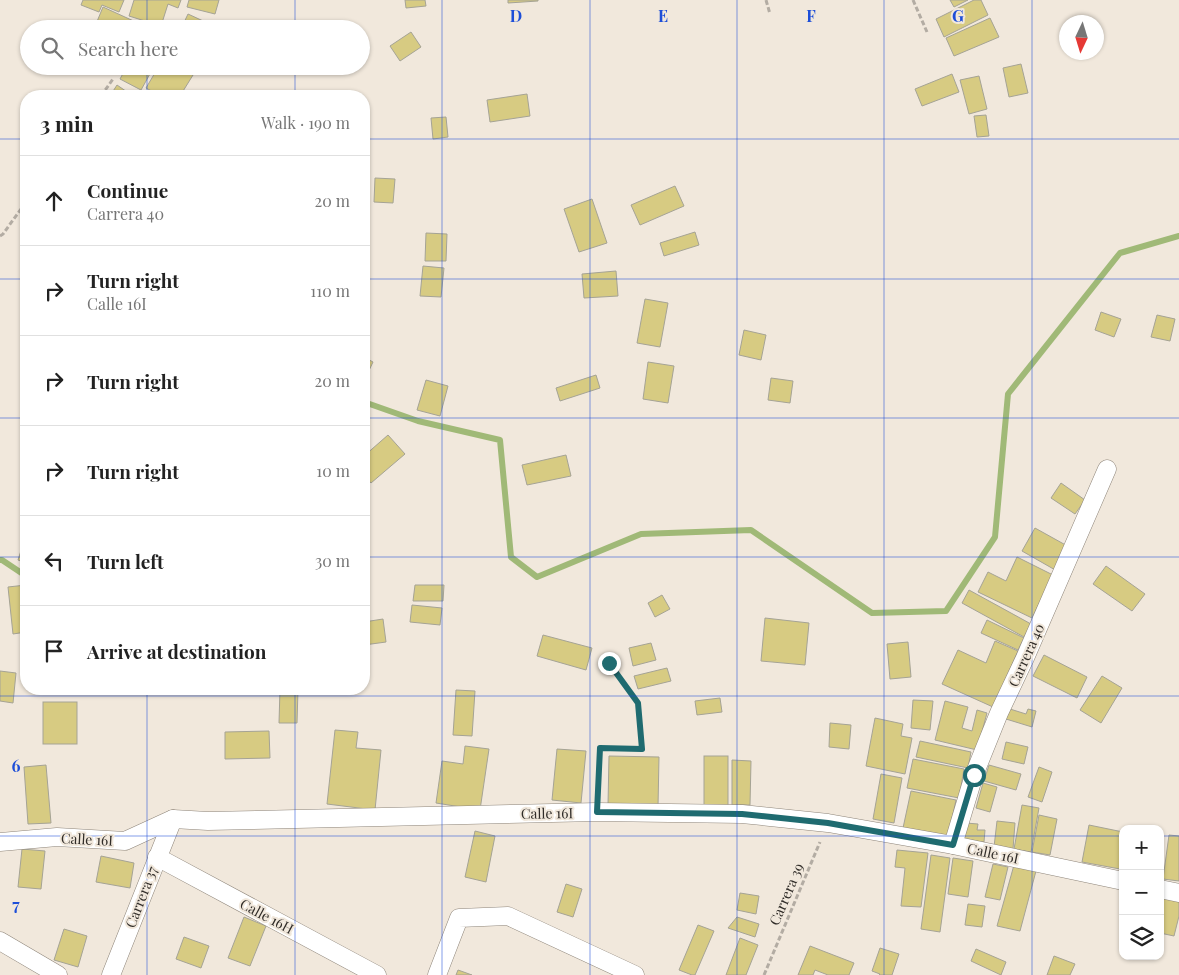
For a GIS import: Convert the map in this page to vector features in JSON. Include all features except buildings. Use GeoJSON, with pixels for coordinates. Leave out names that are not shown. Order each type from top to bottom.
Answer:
{"type":"FeatureCollection","features":[{"type":"Feature","properties":{"kind":"street","name":"Carrera 40"},"geometry":{"type":"LineString","coordinates":[[953,845],[974,775],[999,713],[1025,658],[1107,469]]}},
{"type":"Feature","properties":{"kind":"street","name":"Calle 16I"},"geometry":{"type":"LineString","coordinates":[[0,842],[57,837],[125,841],[173,819],[208,821],[597,812],[742,814],[828,823],[953,845],[1119,880]]}},
{"type":"Feature","properties":{"kind":"street","name":"Carrera 37"},"geometry":{"type":"LineString","coordinates":[[111,975],[173,819]]}},
{"type":"Feature","properties":{"kind":"street","name":"Calle 16H"},"geometry":{"type":"LineString","coordinates":[[157,857],[377,975]]}},
{"type":"Feature","properties":{"kind":"street"},"geometry":{"type":"LineString","coordinates":[[1164,890],[1179,893]]}},
{"type":"Feature","properties":{"kind":"street"},"geometry":{"type":"LineString","coordinates":[[437,975],[459,918],[508,916],[635,975]]}},
{"type":"Feature","properties":{"kind":"street"},"geometry":{"type":"LineString","coordinates":[[0,941],[58,975]]}},
{"type":"Feature","properties":{"kind":"path"},"geometry":{"type":"LineString","coordinates":[[766,0],[770,14]]}},
{"type":"Feature","properties":{"kind":"path"},"geometry":{"type":"LineString","coordinates":[[913,0],[927,32]]}},
{"type":"Feature","properties":{"kind":"path"},"geometry":{"type":"LineString","coordinates":[[105,90],[113,79]]}},
{"type":"Feature","properties":{"kind":"path"},"geometry":{"type":"LineString","coordinates":[[0,236],[20,210]]}},
{"type":"Feature","properties":{"kind":"path"},"geometry":{"type":"LineString","coordinates":[[597,812],[600,748],[642,749],[638,703],[609,663]]}},
{"type":"Feature","properties":{"kind":"path","name":"Carrera 39"},"geometry":{"type":"LineString","coordinates":[[764,975],[828,823]]}},
{"type":"Feature","properties":{"kind":"waterway"},"geometry":{"type":"LineString","coordinates":[[370,404],[418,421],[500,440],[511,557],[537,577],[641,534],[751,530],[872,613],[946,611],[995,537],[1008,394],[1120,253],[1179,236]]}},
{"type":"Feature","properties":{"kind":"waterway"},"geometry":{"type":"LineString","coordinates":[[0,560],[20,572]]}},
{"type":"Feature","properties":{"kind":"route"},"geometry":{"type":"LineString","coordinates":[[609,663],[638,703],[642,749],[600,748],[597,812],[742,814],[828,823],[953,845],[974,775]]}}]}
